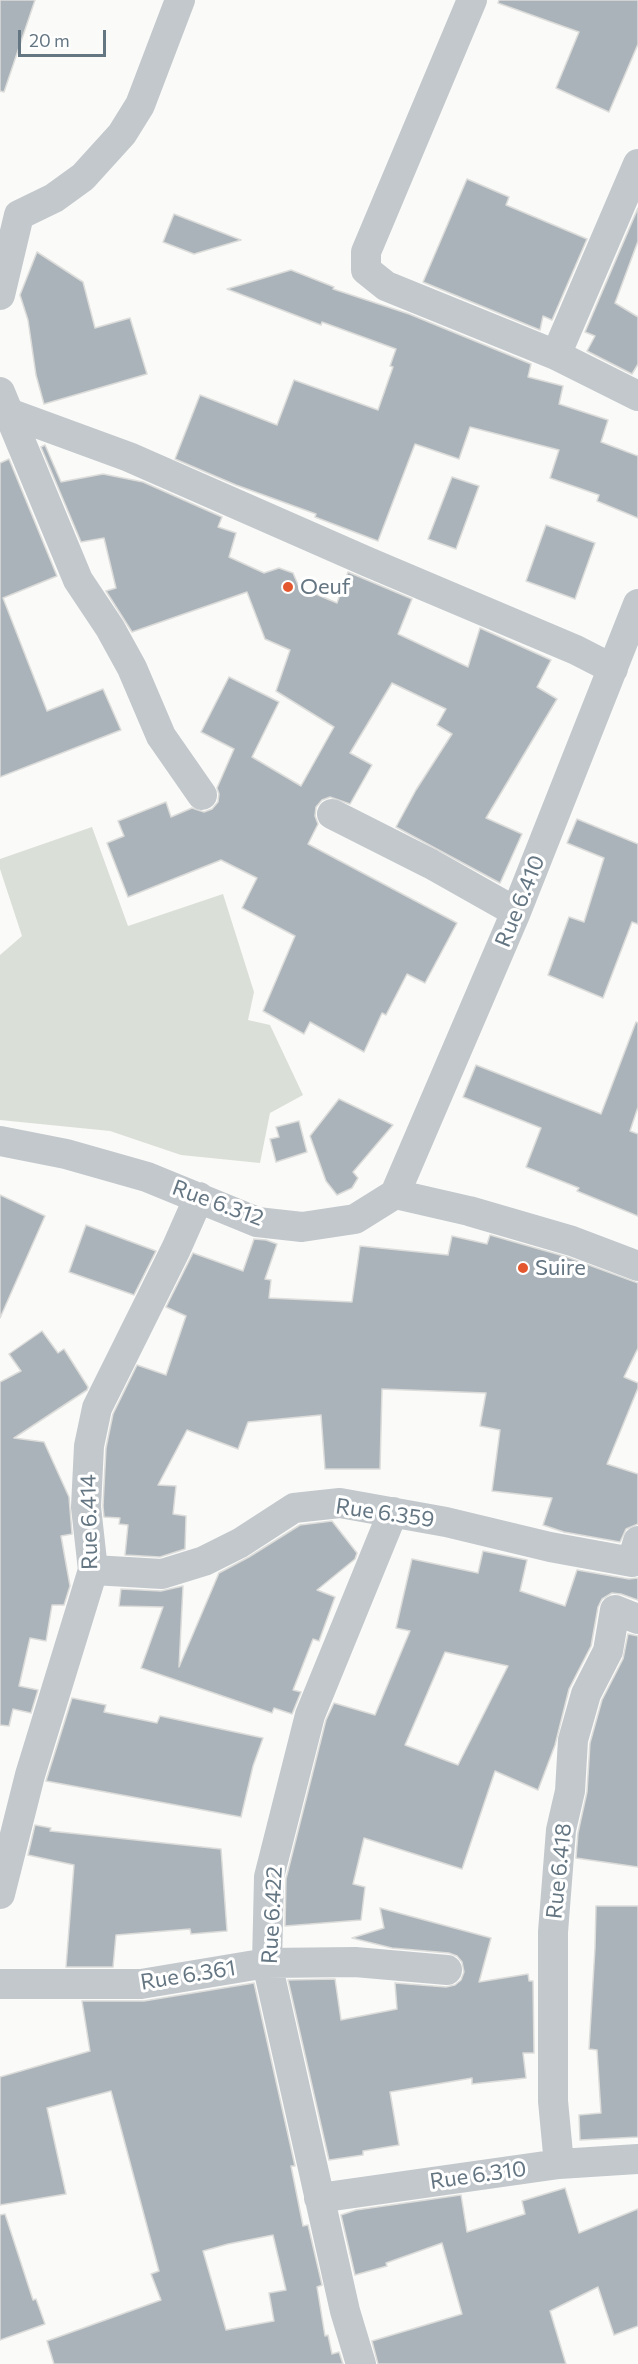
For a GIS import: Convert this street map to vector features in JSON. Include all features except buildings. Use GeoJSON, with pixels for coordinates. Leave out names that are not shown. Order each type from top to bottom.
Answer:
{"type":"FeatureCollection","features":[{"type":"Feature","properties":{"kind":"street"},"geometry":{"type":"LineString","coordinates":[[0,295],[10,211],[54,198],[83,177],[122,134],[140,105],[180,0]]}},
{"type":"Feature","properties":{"kind":"street"},"geometry":{"type":"LineString","coordinates":[[472,0],[366,252],[366,270],[386,286],[556,355],[638,396]]}},
{"type":"Feature","properties":{"kind":"street"},"geometry":{"type":"LineString","coordinates":[[556,355],[638,164]]}},
{"type":"Feature","properties":{"kind":"street"},"geometry":{"type":"LineString","coordinates":[[4,402],[368,562],[576,650],[613,669]]}},
{"type":"Feature","properties":{"kind":"street"},"geometry":{"type":"LineString","coordinates":[[4,402],[78,580],[110,628],[132,668],[161,736],[202,795]]}},
{"type":"Feature","properties":{"kind":"street","name":"Rue 6.410"},"geometry":{"type":"LineString","coordinates":[[395,1194],[516,912],[638,604]]}},
{"type":"Feature","properties":{"kind":"street"},"geometry":{"type":"LineString","coordinates":[[332,814],[431,864],[516,912]]}},
{"type":"Feature","properties":{"kind":"street","name":"Rue 6.312"},"geometry":{"type":"LineString","coordinates":[[0,1141],[66,1154],[147,1177],[257,1222],[302,1227],[355,1219],[395,1194]]}},
{"type":"Feature","properties":{"kind":"street"},"geometry":{"type":"LineString","coordinates":[[395,1194],[469,1211],[572,1241],[638,1266]]}},
{"type":"Feature","properties":{"kind":"street","name":"Rue 6.414"},"geometry":{"type":"LineString","coordinates":[[0,1894],[30,1775],[93,1570],[86,1507],[91,1428],[97,1408],[121,1355],[176,1249],[199,1197]]}},
{"type":"Feature","properties":{"kind":"street","name":"Rue 6.359"},"geometry":{"type":"LineString","coordinates":[[93,1570],[162,1574],[204,1561],[240,1543],[294,1508],[340,1503],[446,1522],[550,1547],[635,1552]]}},
{"type":"Feature","properties":{"kind":"street","name":"Rue 6.422"},"geometry":{"type":"LineString","coordinates":[[362,2364],[345,2311],[267,1963],[269,1877],[310,1715],[393,1512]]}},
{"type":"Feature","properties":{"kind":"street","name":"Rue 6.418"},"geometry":{"type":"LineString","coordinates":[[559,2164],[553,2101],[553,1932],[561,1830],[570,1791],[573,1740],[586,1694],[626,1615],[635,1552]]}},
{"type":"Feature","properties":{"kind":"street","name":"Rue 6.361"},"geometry":{"type":"LineString","coordinates":[[0,1984],[141,1984],[267,1963],[355,1962],[447,1970]]}},
{"type":"Feature","properties":{"kind":"street","name":"Rue 6.310"},"geometry":{"type":"LineString","coordinates":[[319,2198],[559,2164],[638,2159]]}},
{"type":"Feature","properties":{"kind":"shaded area"},"geometry":{"type":"Polygon","coordinates":[[[92,827],[128,926],[223,894],[254,992],[248,1020],[270,1025],[303,1095],[270,1113],[260,1163],[181,1155],[110,1131],[0,1120],[0,955],[22,936],[0,869],[0,859],[92,827]]]}},
{"type":"Feature","properties":{"kind":"place","name":"Oeuf"},"geometry":{"type":"Point","coordinates":[288,587]}},
{"type":"Feature","properties":{"kind":"place","name":"Suire"},"geometry":{"type":"Point","coordinates":[523,1268]}}]}
